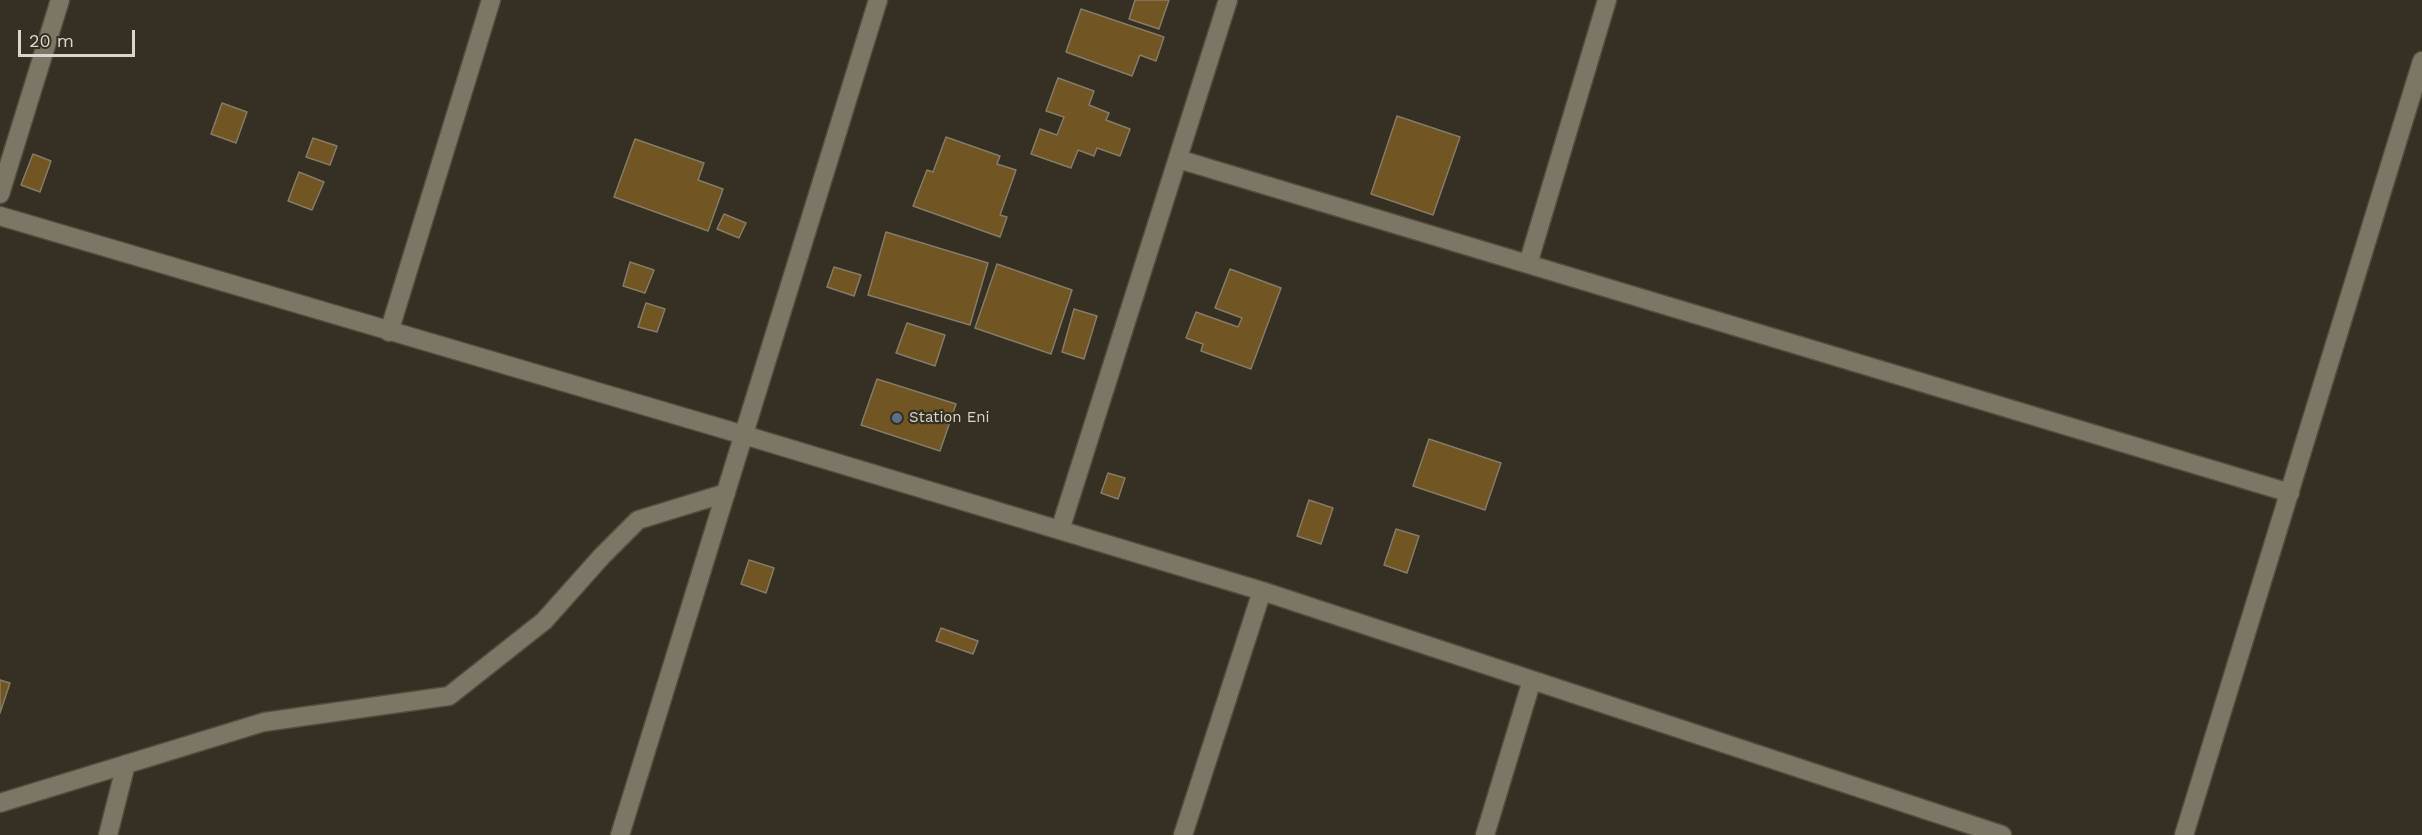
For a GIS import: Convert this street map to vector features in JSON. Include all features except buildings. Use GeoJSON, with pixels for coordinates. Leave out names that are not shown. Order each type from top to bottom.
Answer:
{"type":"FeatureCollection","features":[{"type":"Feature","properties":{"kind":"street"},"geometry":{"type":"LineString","coordinates":[[0,194],[60,0]]}},
{"type":"Feature","properties":{"kind":"street"},"geometry":{"type":"LineString","coordinates":[[389,332],[491,0]]}},
{"type":"Feature","properties":{"kind":"street"},"geometry":{"type":"LineString","coordinates":[[620,835],[878,0]]}},
{"type":"Feature","properties":{"kind":"street"},"geometry":{"type":"LineString","coordinates":[[1060,530],[1228,0]]}},
{"type":"Feature","properties":{"kind":"street"},"geometry":{"type":"LineString","coordinates":[[1528,264],[1607,0]]}},
{"type":"Feature","properties":{"kind":"street"},"geometry":{"type":"LineString","coordinates":[[2184,835],[2422,61]]}},
{"type":"Feature","properties":{"kind":"street"},"geometry":{"type":"LineString","coordinates":[[1178,159],[2290,493]]}},
{"type":"Feature","properties":{"kind":"street"},"geometry":{"type":"LineString","coordinates":[[0,216],[744,435],[1263,591],[2002,835]]}},
{"type":"Feature","properties":{"kind":"street"},"geometry":{"type":"LineString","coordinates":[[0,802],[264,722],[449,696],[544,621],[602,556],[638,520],[726,493]]}},
{"type":"Feature","properties":{"kind":"street"},"geometry":{"type":"LineString","coordinates":[[1183,835],[1263,591]]}},
{"type":"Feature","properties":{"kind":"street"},"geometry":{"type":"LineString","coordinates":[[1485,835],[1532,680]]}},
{"type":"Feature","properties":{"kind":"street"},"geometry":{"type":"LineString","coordinates":[[108,835],[126,764]]}},
{"type":"Feature","properties":{"kind":"place","name":"Station Eni"},"geometry":{"type":"Point","coordinates":[897,418]}}]}
